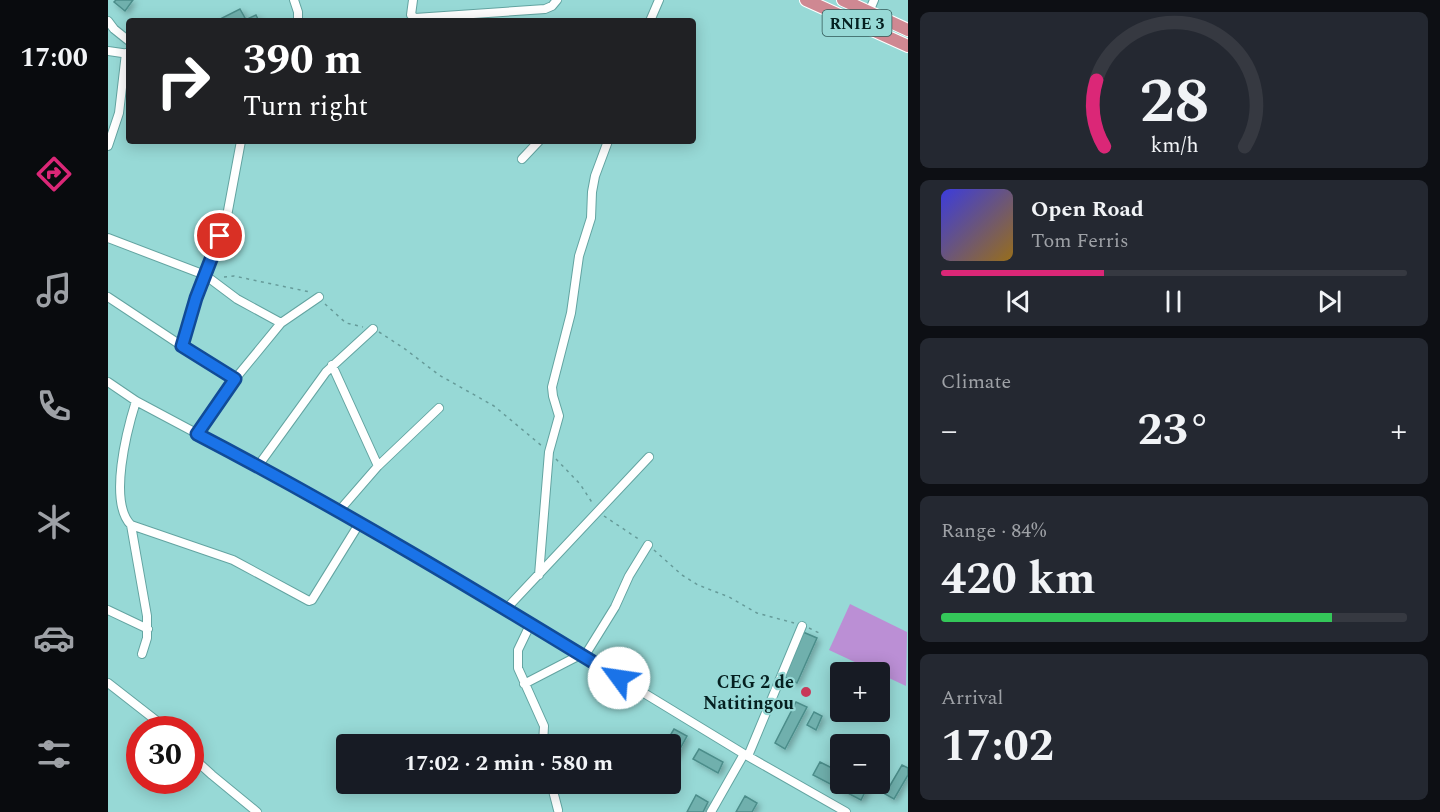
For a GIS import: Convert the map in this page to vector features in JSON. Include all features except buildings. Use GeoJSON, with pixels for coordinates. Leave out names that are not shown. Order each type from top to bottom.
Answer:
{"type":"FeatureCollection","features":[{"type":"Feature","properties":{"kind":"highway","name":"RNIE 3"},"geometry":{"type":"LineString","coordinates":[[806,0],[908,46]]}},
{"type":"Feature","properties":{"kind":"highway","name":"RNIE 3"},"geometry":{"type":"LineString","coordinates":[[843,0],[872,6],[908,30]]}},
{"type":"Feature","properties":{"kind":"street"},"geometry":{"type":"LineString","coordinates":[[294,0],[298,18]]}},
{"type":"Feature","properties":{"kind":"street"},"geometry":{"type":"LineString","coordinates":[[413,0],[411,15],[415,18],[534,10],[552,6],[557,0]]}},
{"type":"Feature","properties":{"kind":"street"},"geometry":{"type":"LineString","coordinates":[[652,18],[659,0]]}},
{"type":"Feature","properties":{"kind":"street"},"geometry":{"type":"LineString","coordinates":[[108,21],[126,39]]}},
{"type":"Feature","properties":{"kind":"street"},"geometry":{"type":"LineString","coordinates":[[108,51],[126,54]]}},
{"type":"Feature","properties":{"kind":"street"},"geometry":{"type":"LineString","coordinates":[[108,146],[119,113],[126,61]]}},
{"type":"Feature","properties":{"kind":"street"},"geometry":{"type":"LineString","coordinates":[[182,346],[227,216],[240,144]]}},
{"type":"Feature","properties":{"kind":"street"},"geometry":{"type":"LineString","coordinates":[[522,159],[536,144]]}},
{"type":"Feature","properties":{"kind":"street"},"geometry":{"type":"LineString","coordinates":[[539,575],[549,452],[559,416],[552,387],[571,313],[579,256],[586,240],[591,218],[595,176],[607,144]]}},
{"type":"Feature","properties":{"kind":"street"},"geometry":{"type":"LineString","coordinates":[[108,237],[205,275],[237,299],[280,323]]}},
{"type":"Feature","properties":{"kind":"street"},"geometry":{"type":"LineString","coordinates":[[108,297],[235,379]]}},
{"type":"Feature","properties":{"kind":"street"},"geometry":{"type":"LineString","coordinates":[[197,434],[235,379],[280,323],[319,297]]}},
{"type":"Feature","properties":{"kind":"street"},"geometry":{"type":"LineString","coordinates":[[258,466],[332,365],[373,329]]}},
{"type":"Feature","properties":{"kind":"street"},"geometry":{"type":"LineString","coordinates":[[332,365],[378,466]]}},
{"type":"Feature","properties":{"kind":"street"},"geometry":{"type":"LineString","coordinates":[[108,382],[136,401],[258,466],[506,609],[746,755],[846,812]]}},
{"type":"Feature","properties":{"kind":"street"},"geometry":{"type":"LineString","coordinates":[[136,401],[122,453],[118,495],[120,509],[126,521],[131,525],[233,560],[309,601],[312,600],[359,524]]}},
{"type":"Feature","properties":{"kind":"street"},"geometry":{"type":"LineString","coordinates":[[338,513],[378,466],[439,408]]}},
{"type":"Feature","properties":{"kind":"street"},"geometry":{"type":"LineString","coordinates":[[506,609],[649,458]]}},
{"type":"Feature","properties":{"kind":"street"},"geometry":{"type":"LineString","coordinates":[[131,525],[146,605],[148,629],[146,646],[142,654]]}},
{"type":"Feature","properties":{"kind":"street"},"geometry":{"type":"LineString","coordinates":[[524,684],[582,656],[615,608],[629,576],[648,545]]}},
{"type":"Feature","properties":{"kind":"street"},"geometry":{"type":"LineString","coordinates":[[108,610],[148,629]]}},
{"type":"Feature","properties":{"kind":"street"},"geometry":{"type":"LineString","coordinates":[[530,625],[518,650],[518,668],[544,726],[544,734]]}},
{"type":"Feature","properties":{"kind":"street"},"geometry":{"type":"LineString","coordinates":[[711,812],[746,755],[802,626]]}},
{"type":"Feature","properties":{"kind":"street"},"geometry":{"type":"LineString","coordinates":[[108,683],[150,716]]}},
{"type":"Feature","properties":{"kind":"street"},"geometry":{"type":"LineString","coordinates":[[204,768],[257,812]]}},
{"type":"Feature","properties":{"kind":"street"},"geometry":{"type":"LineString","coordinates":[[554,794],[558,810]]}},
{"type":"Feature","properties":{"kind":"path"},"geometry":{"type":"LineString","coordinates":[[215,282],[226,276],[234,276],[306,291],[319,297],[346,323],[373,329],[405,349],[439,375],[494,406],[549,452],[580,484],[599,513],[648,545],[682,575],[757,613],[821,634]]}},
{"type":"Feature","properties":{"kind":"shaded area"},"geometry":{"type":"Polygon","coordinates":[[[850,604],[907,632],[906,686],[890,679],[890,662],[855,662],[829,650],[850,604]]]}},
{"type":"Feature","properties":{"kind":"place","name":"CEG 2 de Natitingou"},"geometry":{"type":"Point","coordinates":[806,692]}},
{"type":"Feature","properties":{"kind":"route"},"geometry":{"type":"LineString","coordinates":[[220,236],[196,298],[182,346],[235,379],[197,434],[258,466],[506,609],[619,678]]}}]}
